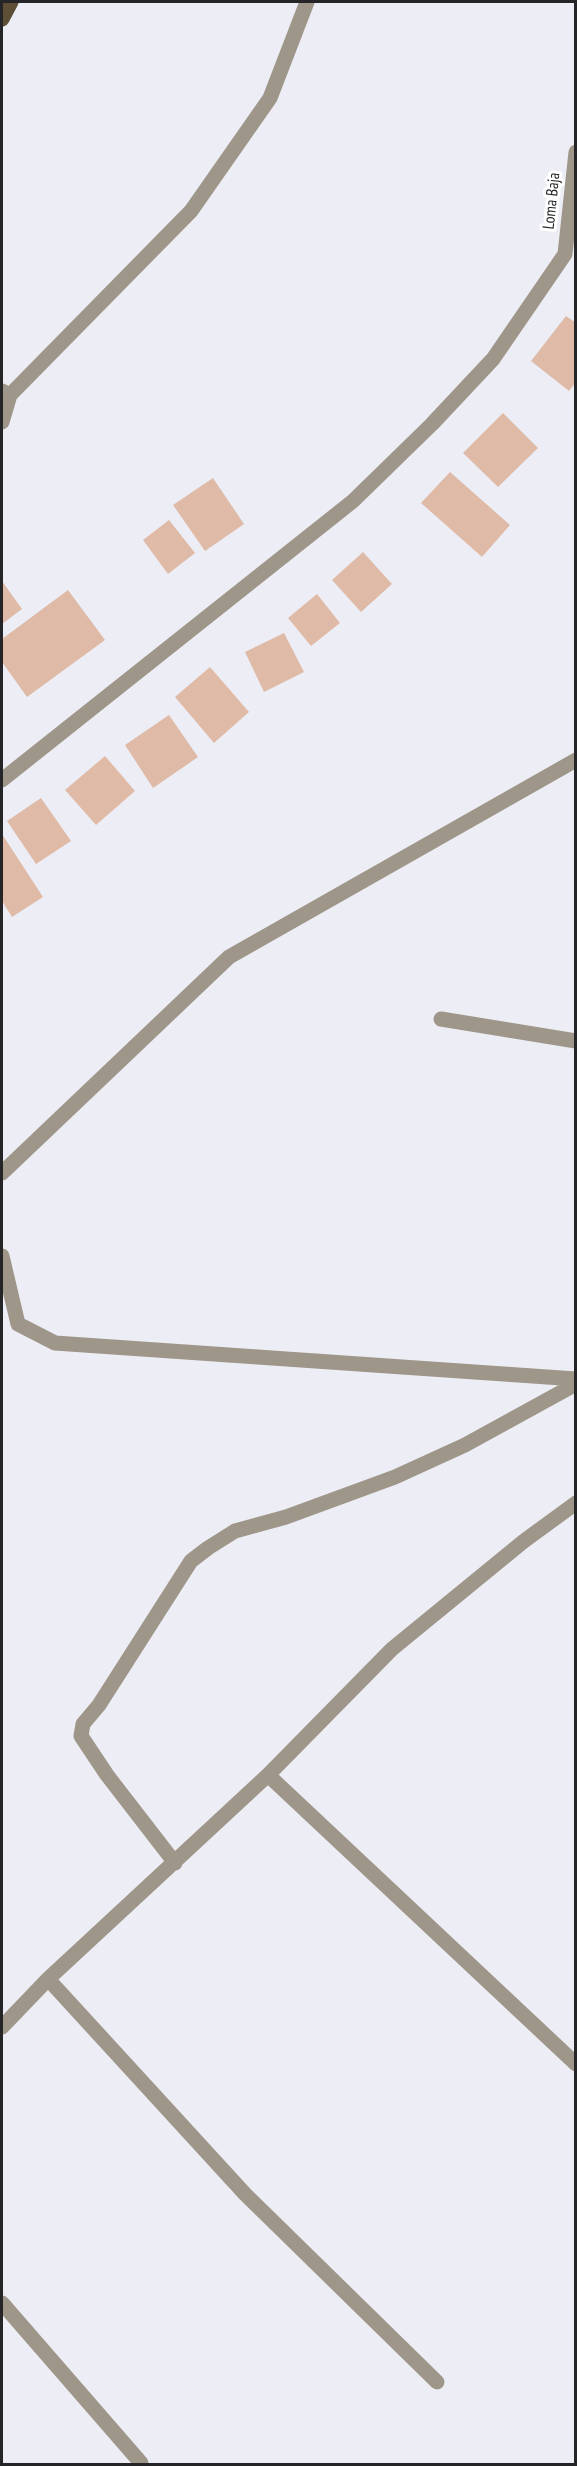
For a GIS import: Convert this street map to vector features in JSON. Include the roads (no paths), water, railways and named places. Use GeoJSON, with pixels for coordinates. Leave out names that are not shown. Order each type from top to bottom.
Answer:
{"type":"FeatureCollection","features":[{"type":"Feature","properties":{"kind":"main road"},"geometry":{"type":"LineString","coordinates":[[2,19],[11,2]]}},
{"type":"Feature","properties":{"kind":"street"},"geometry":{"type":"LineString","coordinates":[[2,422],[6,393],[191,211],[270,98],[307,2]]}},
{"type":"Feature","properties":{"kind":"street","name":"Loma Baja"},"geometry":{"type":"LineString","coordinates":[[2,780],[353,501],[432,424],[493,359],[565,254],[576,152]]}},
{"type":"Feature","properties":{"kind":"street"},"geometry":{"type":"LineString","coordinates":[[2,1173],[230,957],[576,760]]}},
{"type":"Feature","properties":{"kind":"street"},"geometry":{"type":"LineString","coordinates":[[441,1019],[576,1041]]}},
{"type":"Feature","properties":{"kind":"street"},"geometry":{"type":"LineString","coordinates":[[2,1256],[18,1324],[55,1343],[576,1379]]}},
{"type":"Feature","properties":{"kind":"street"},"geometry":{"type":"LineString","coordinates":[[175,1863],[107,1775],[81,1736],[83,1724],[105,1696],[191,1561],[235,1531],[286,1517],[395,1477],[465,1444],[576,1384]]}},
{"type":"Feature","properties":{"kind":"street"},"geometry":{"type":"LineString","coordinates":[[2,2027],[48,1978],[268,1775],[392,1649],[524,1541],[576,1503]]}},
{"type":"Feature","properties":{"kind":"street"},"geometry":{"type":"LineString","coordinates":[[268,1775],[576,2064]]}},
{"type":"Feature","properties":{"kind":"street"},"geometry":{"type":"LineString","coordinates":[[48,1978],[244,2194],[437,2382]]}},
{"type":"Feature","properties":{"kind":"street"},"geometry":{"type":"LineString","coordinates":[[2,2303],[141,2463]]}}]}
